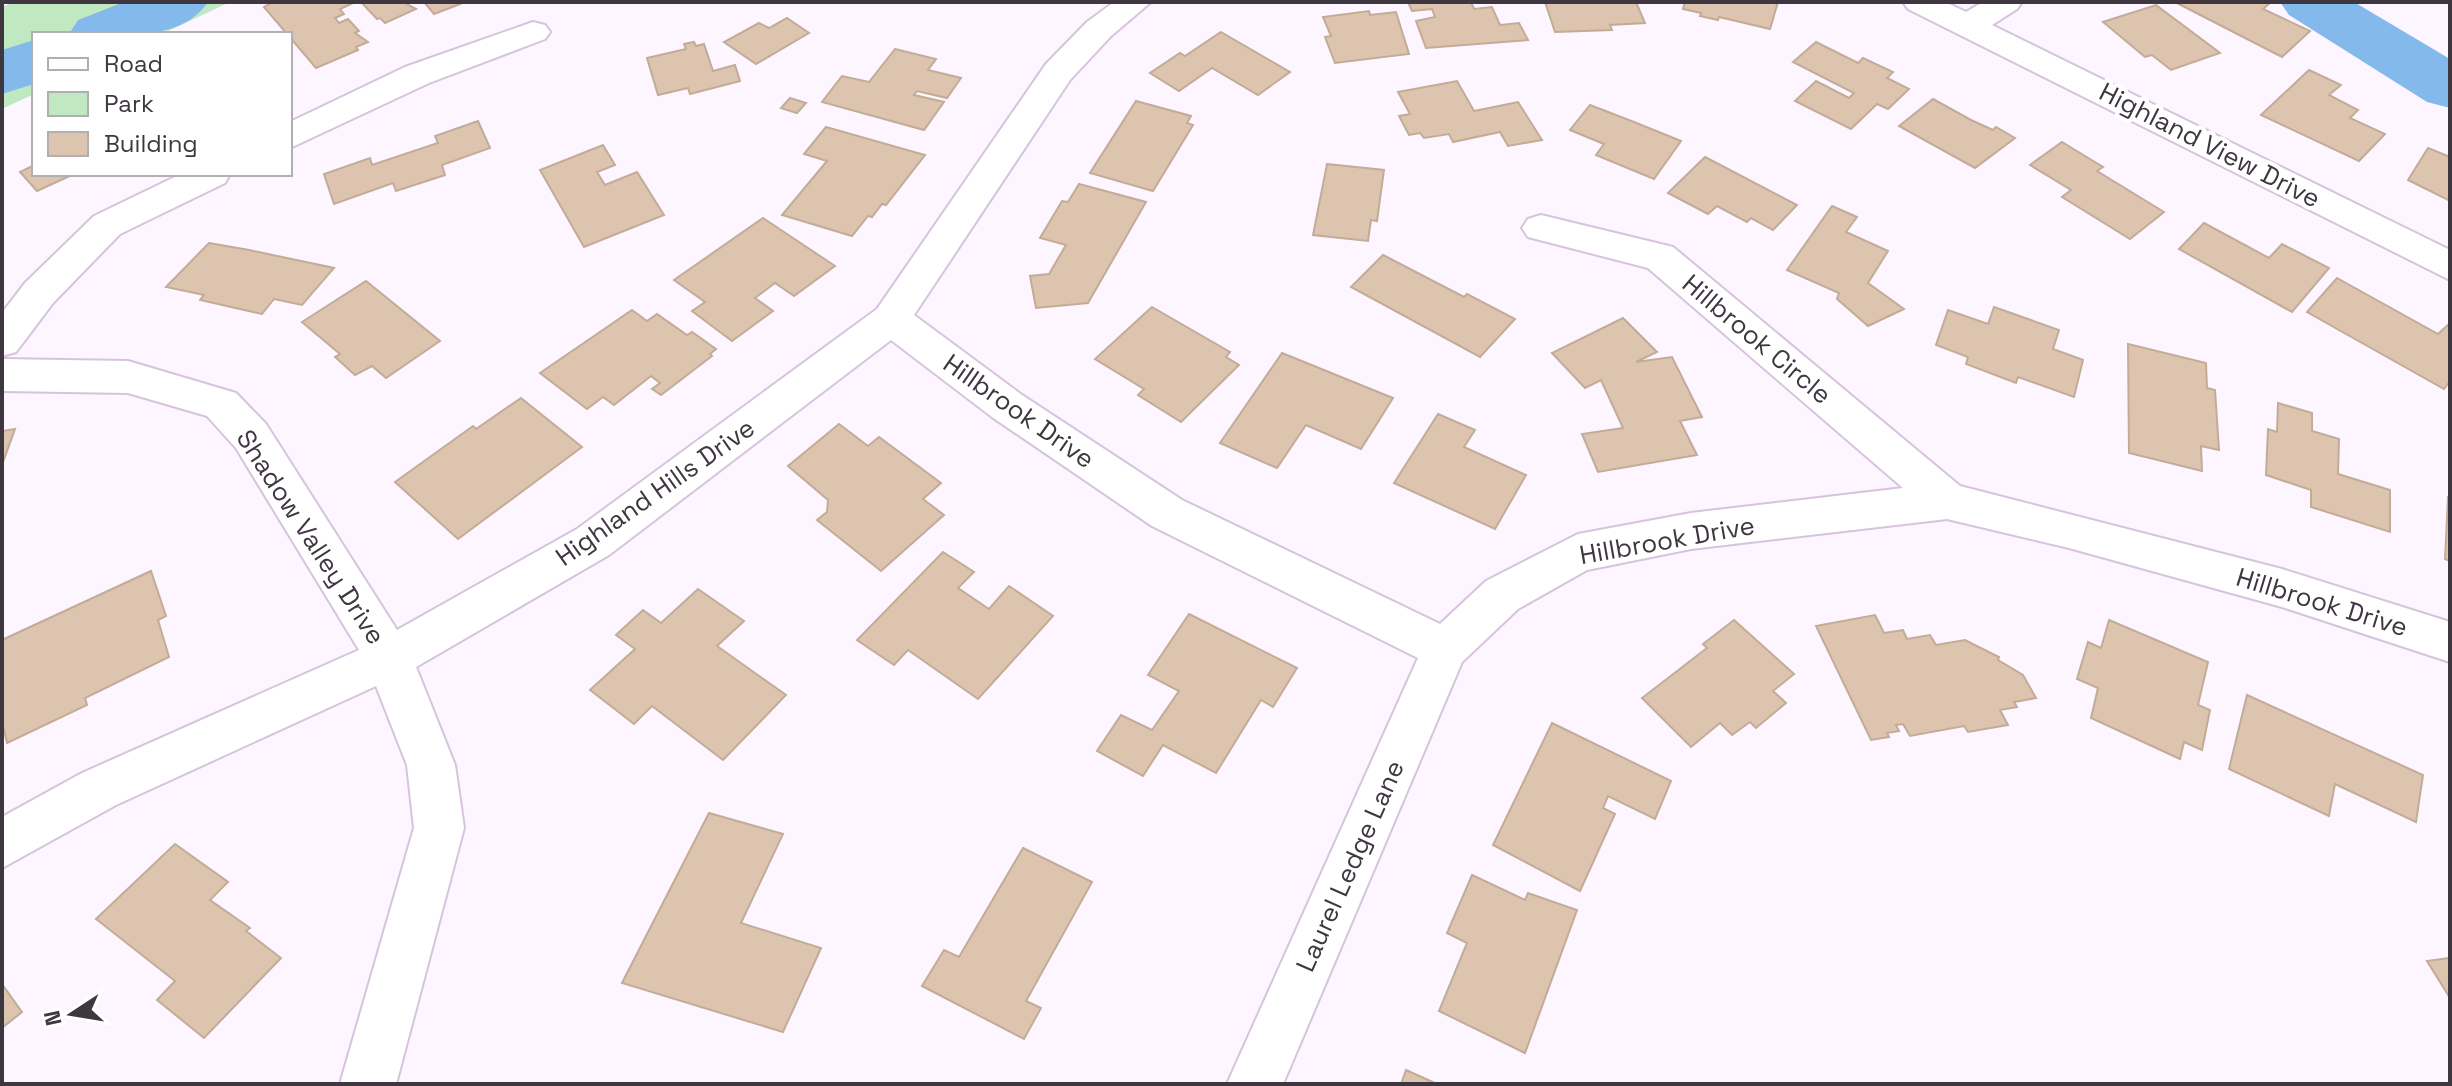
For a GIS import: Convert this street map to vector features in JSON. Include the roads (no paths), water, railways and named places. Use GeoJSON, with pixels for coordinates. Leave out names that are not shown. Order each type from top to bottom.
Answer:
{"type":"FeatureCollection","features":[{"type":"Feature","properties":{"kind":"street","name":"Highland Hills Drive"},"geometry":{"type":"LineString","coordinates":[[2,844],[99,789],[389,658],[593,542],[891,319],[1058,72],[1099,29],[1135,2]]}},
{"type":"Feature","properties":{"kind":"street"},"geometry":{"type":"LineString","coordinates":[[1919,2],[1969,25],[2006,2]]}},
{"type":"Feature","properties":{"kind":"street","name":"Highland View Drive"},"geometry":{"type":"LineString","coordinates":[[1969,25],[2450,266]]}},
{"type":"Feature","properties":{"kind":"street"},"geometry":{"type":"LineString","coordinates":[[292,135],[417,75],[533,32]]}},
{"type":"Feature","properties":{"kind":"street"},"geometry":{"type":"LineString","coordinates":[[2,341],[39,293],[107,225],[208,176]]}},
{"type":"Feature","properties":{"kind":"street","name":"Hillbrook Circle"},"geometry":{"type":"LineString","coordinates":[[1541,228],[1660,257],[1947,501]]}},
{"type":"Feature","properties":{"kind":"street","name":"Hillbrook Drive"},"geometry":{"type":"LineString","coordinates":[[891,319],[1007,406],[1167,513],[1445,649],[1502,595],[1578,553],[1691,531],[1947,501],[2069,530],[2282,588],[2450,642]]}},
{"type":"Feature","properties":{"kind":"street","name":"Shadow Valley Drive"},"geometry":{"type":"LineString","coordinates":[[2,375],[128,377],[221,404],[251,436],[389,658],[431,765],[439,828],[368,1084]]}},
{"type":"Feature","properties":{"kind":"street","name":"Laurel Ledge Lane"},"geometry":{"type":"LineString","coordinates":[[1255,1084],[1445,649]]}},
{"type":"Feature","properties":{"kind":"waterway"},"geometry":{"type":"LineString","coordinates":[[105,32],[178,2]]}},
{"type":"Feature","properties":{"kind":"waterway"},"geometry":{"type":"LineString","coordinates":[[2310,2],[2450,87]]}},
{"type":"Feature","properties":{"kind":"waterway"},"geometry":{"type":"LineString","coordinates":[[2,74],[32,61]]}}]}
